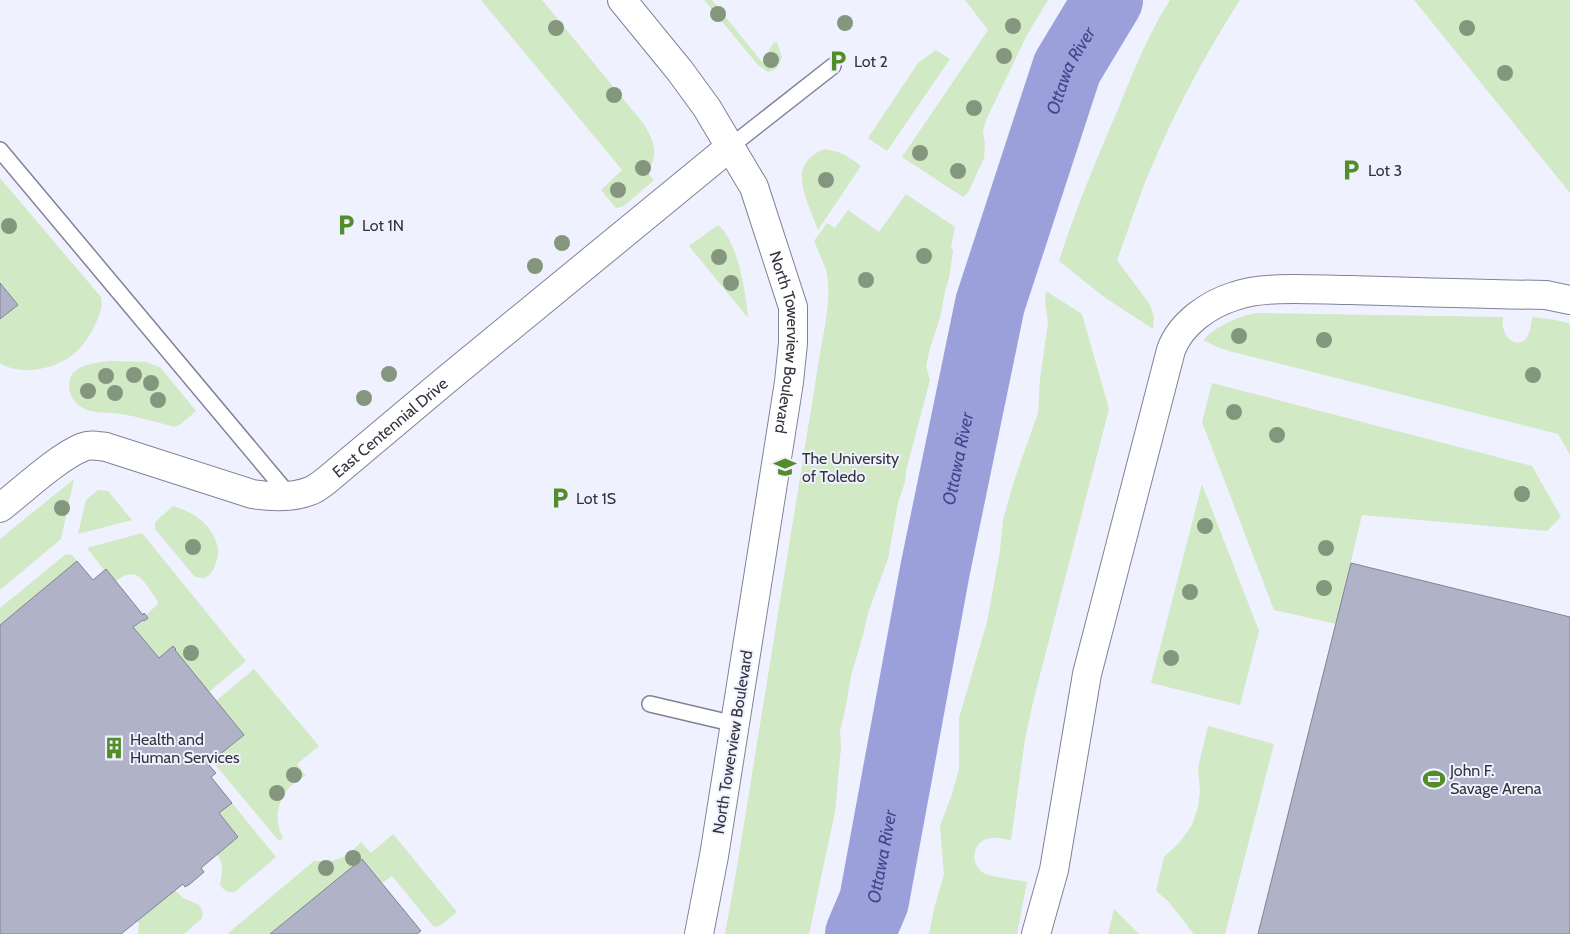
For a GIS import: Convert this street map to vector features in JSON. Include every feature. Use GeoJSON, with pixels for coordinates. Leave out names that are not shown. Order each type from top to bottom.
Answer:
{"type":"FeatureCollection","features":[{"type":"Feature","properties":{"kind":"street","name":"North Towerview Boulevard"},"geometry":{"type":"LineString","coordinates":[[622,0],[680,71],[707,108],[754,187],[793,307],[793,343],[788,382],[713,865],[700,934]]}},
{"type":"Feature","properties":{"kind":"street","name":"East Centennial Drive"},"geometry":{"type":"LineString","coordinates":[[0,508],[72,453],[84,447],[96,445],[239,491],[267,496],[311,491],[327,480],[731,146]]}},
{"type":"Feature","properties":{"kind":"street"},"geometry":{"type":"LineString","coordinates":[[1036,934],[1054,870],[1087,674],[1171,350],[1185,326],[1203,312],[1224,300],[1256,291],[1306,289],[1546,295],[1570,300]]}},
{"type":"Feature","properties":{"kind":"lane"},"geometry":{"type":"LineString","coordinates":[[731,146],[833,66]]}},
{"type":"Feature","properties":{"kind":"lane"},"geometry":{"type":"LineString","coordinates":[[0,150],[289,495]]}},
{"type":"Feature","properties":{"kind":"lane"},"geometry":{"type":"LineString","coordinates":[[650,704],[735,724]]}},
{"type":"Feature","properties":{"kind":"green space"},"geometry":{"type":"Polygon","coordinates":[[[481,0],[542,0],[643,123],[654,148],[653,159],[648,173],[654,180],[624,206],[615,207],[601,190],[622,170],[481,0]]]}},
{"type":"Feature","properties":{"kind":"green space"},"geometry":{"type":"Polygon","coordinates":[[[704,0],[712,0],[762,62],[774,42],[777,42],[782,58],[776,69],[768,72],[758,65],[704,0]]]}},
{"type":"Feature","properties":{"kind":"green space"},"geometry":{"type":"Polygon","coordinates":[[[965,0],[1048,0],[1027,35],[986,120],[983,131],[985,144],[984,158],[969,191],[963,197],[902,157],[988,30],[965,0]]]}},
{"type":"Feature","properties":{"kind":"green space"},"geometry":{"type":"Polygon","coordinates":[[[1170,0],[1240,0],[1216,38],[1164,138],[1117,260],[1150,305],[1154,317],[1153,329],[1104,297],[1059,261],[1086,187],[1134,70],[1170,0]]]}},
{"type":"Feature","properties":{"kind":"green space"},"geometry":{"type":"Polygon","coordinates":[[[1414,0],[1570,0],[1570,193],[1414,0]]]}},
{"type":"Feature","properties":{"kind":"green space"},"geometry":{"type":"Polygon","coordinates":[[[936,50],[950,59],[887,151],[868,138],[918,63],[936,50]]]}},
{"type":"Feature","properties":{"kind":"green space"},"geometry":{"type":"Polygon","coordinates":[[[825,149],[844,155],[861,166],[818,230],[805,196],[802,174],[805,164],[813,156],[825,149]]]}},
{"type":"Feature","properties":{"kind":"green space"},"geometry":{"type":"Polygon","coordinates":[[[0,178],[101,297],[99,316],[88,338],[68,358],[49,367],[18,370],[0,363],[0,319],[17,305],[0,283],[0,178]]]}},
{"type":"Feature","properties":{"kind":"green space"},"geometry":{"type":"Polygon","coordinates":[[[906,194],[955,227],[951,247],[953,251],[941,314],[926,366],[930,380],[898,503],[888,559],[868,613],[851,676],[840,730],[841,748],[835,812],[809,934],[725,934],[827,315],[828,280],[825,266],[814,241],[827,223],[835,228],[848,210],[879,232],[906,194]]]}},
{"type":"Feature","properties":{"kind":"green space"},"geometry":{"type":"Polygon","coordinates":[[[718,225],[731,243],[736,255],[743,282],[748,318],[689,246],[718,225]]]}},
{"type":"Feature","properties":{"kind":"green space"},"geometry":{"type":"Polygon","coordinates":[[[1046,291],[1082,314],[1109,409],[1034,698],[1025,739],[1011,840],[986,839],[977,846],[975,851],[975,862],[982,872],[997,877],[1027,882],[1017,934],[929,934],[944,874],[940,826],[959,769],[959,718],[987,622],[1000,551],[1003,520],[1014,481],[1038,413],[1040,379],[1048,323],[1045,301],[1046,291]]]}},
{"type":"Feature","properties":{"kind":"green space"},"geometry":{"type":"Polygon","coordinates":[[[1260,313],[1503,317],[1504,331],[1511,340],[1516,342],[1521,342],[1525,339],[1530,331],[1532,317],[1570,324],[1570,455],[1558,434],[1233,352],[1203,340],[1229,322],[1244,316],[1260,313]]]}},
{"type":"Feature","properties":{"kind":"green space"},"geometry":{"type":"Polygon","coordinates":[[[110,361],[145,362],[160,367],[196,411],[181,424],[174,427],[128,415],[87,410],[79,406],[73,400],[70,392],[69,383],[72,374],[81,367],[110,361]]]}},
{"type":"Feature","properties":{"kind":"green space"},"geometry":{"type":"Polygon","coordinates":[[[1212,383],[1532,466],[1561,517],[1547,531],[1362,515],[1336,624],[1274,610],[1202,422],[1212,383]]]}},
{"type":"Feature","properties":{"kind":"green space"},"geometry":{"type":"Polygon","coordinates":[[[74,479],[61,539],[0,590],[0,539],[74,479]]]}},
{"type":"Feature","properties":{"kind":"green space"},"geometry":{"type":"Polygon","coordinates":[[[1202,484],[1259,631],[1240,705],[1151,683],[1202,484]]]}},
{"type":"Feature","properties":{"kind":"green space"},"geometry":{"type":"Polygon","coordinates":[[[98,490],[108,491],[132,520],[78,534],[86,500],[98,490]]]}},
{"type":"Feature","properties":{"kind":"green space"},"geometry":{"type":"Polygon","coordinates":[[[173,506],[191,513],[206,524],[218,546],[213,569],[209,576],[205,578],[195,577],[155,529],[155,522],[173,506]]]}},
{"type":"Feature","properties":{"kind":"green space"},"geometry":{"type":"Polygon","coordinates":[[[142,533],[246,661],[209,692],[173,646],[159,658],[133,627],[148,618],[146,615],[158,604],[144,582],[135,575],[130,574],[116,581],[106,569],[104,570],[87,548],[142,533]]]}},
{"type":"Feature","properties":{"kind":"green space"},"geometry":{"type":"Polygon","coordinates":[[[66,554],[72,555],[77,561],[0,625],[0,608],[66,554]]]}},
{"type":"Feature","properties":{"kind":"green space"},"geometry":{"type":"Polygon","coordinates":[[[254,669],[319,746],[297,764],[306,776],[290,786],[281,802],[278,820],[283,838],[279,841],[212,761],[244,735],[216,701],[254,669]]]}},
{"type":"Feature","properties":{"kind":"green space"},"geometry":{"type":"Polygon","coordinates":[[[1208,726],[1274,744],[1225,934],[1194,934],[1168,901],[1156,891],[1164,857],[1180,842],[1192,825],[1198,807],[1200,791],[1198,768],[1208,726]]]}},
{"type":"Feature","properties":{"kind":"green space"},"geometry":{"type":"Polygon","coordinates":[[[232,803],[276,857],[236,891],[229,892],[220,885],[221,861],[217,855],[219,813],[232,803]]]}},
{"type":"Feature","properties":{"kind":"green space"},"geometry":{"type":"Polygon","coordinates":[[[393,834],[457,912],[441,925],[433,926],[392,876],[382,883],[362,860],[270,934],[227,934],[314,861],[329,861],[346,856],[361,842],[371,853],[393,834]]]}},
{"type":"Feature","properties":{"kind":"green space"},"geometry":{"type":"Polygon","coordinates":[[[175,890],[183,898],[199,905],[203,912],[202,918],[184,934],[138,934],[139,924],[137,921],[175,890]]]}},
{"type":"Feature","properties":{"kind":"green space"},"geometry":{"type":"Polygon","coordinates":[[[1114,909],[1139,934],[1108,934],[1114,909]]]}},
{"type":"Feature","properties":{"kind":"building"},"geometry":{"type":"Polygon","coordinates":[[[0,283],[18,305],[0,319],[0,283]]]}},
{"type":"Feature","properties":{"kind":"building","name":"Health and Human Services"},"geometry":{"type":"Polygon","coordinates":[[[77,561],[93,580],[106,569],[143,615],[144,613],[148,618],[133,627],[159,658],[173,646],[244,735],[208,764],[216,773],[211,777],[232,803],[219,813],[238,837],[201,868],[204,872],[190,884],[185,887],[183,884],[121,934],[0,934],[0,625],[77,561]]]}},
{"type":"Feature","properties":{"kind":"building","name":"John F. Savage Arena"},"geometry":{"type":"Polygon","coordinates":[[[1351,563],[1570,617],[1570,934],[1258,934],[1351,563]]]}},
{"type":"Feature","properties":{"kind":"building"},"geometry":{"type":"Polygon","coordinates":[[[362,859],[421,931],[417,934],[270,934],[362,859]]]}},
{"type":"Feature","properties":{"kind":"waterway","name":"Ottawa River"},"geometry":{"type":"LineString","coordinates":[[860,934],[874,901],[935,570],[990,304],[1067,68],[1108,0]]}},
{"type":"Feature","properties":{"kind":"place","name":"Lot 2"},"geometry":{"type":"Point","coordinates":[838,61]}},
{"type":"Feature","properties":{"kind":"place","name":"Lot 3"},"geometry":{"type":"Point","coordinates":[1351,170]}},
{"type":"Feature","properties":{"kind":"place","name":"Lot 1N"},"geometry":{"type":"Point","coordinates":[346,225]}},
{"type":"Feature","properties":{"kind":"place","name":"The University of Toledo"},"geometry":{"type":"Point","coordinates":[785,467]}},
{"type":"Feature","properties":{"kind":"place","name":"Lot 1S"},"geometry":{"type":"Point","coordinates":[560,498]}},
{"type":"Feature","properties":{"kind":"place","name":"Health and Human Services"},"geometry":{"type":"Point","coordinates":[114,748]}},
{"type":"Feature","properties":{"kind":"place","name":"John F. Savage Arena"},"geometry":{"type":"Point","coordinates":[1434,779]}}]}
